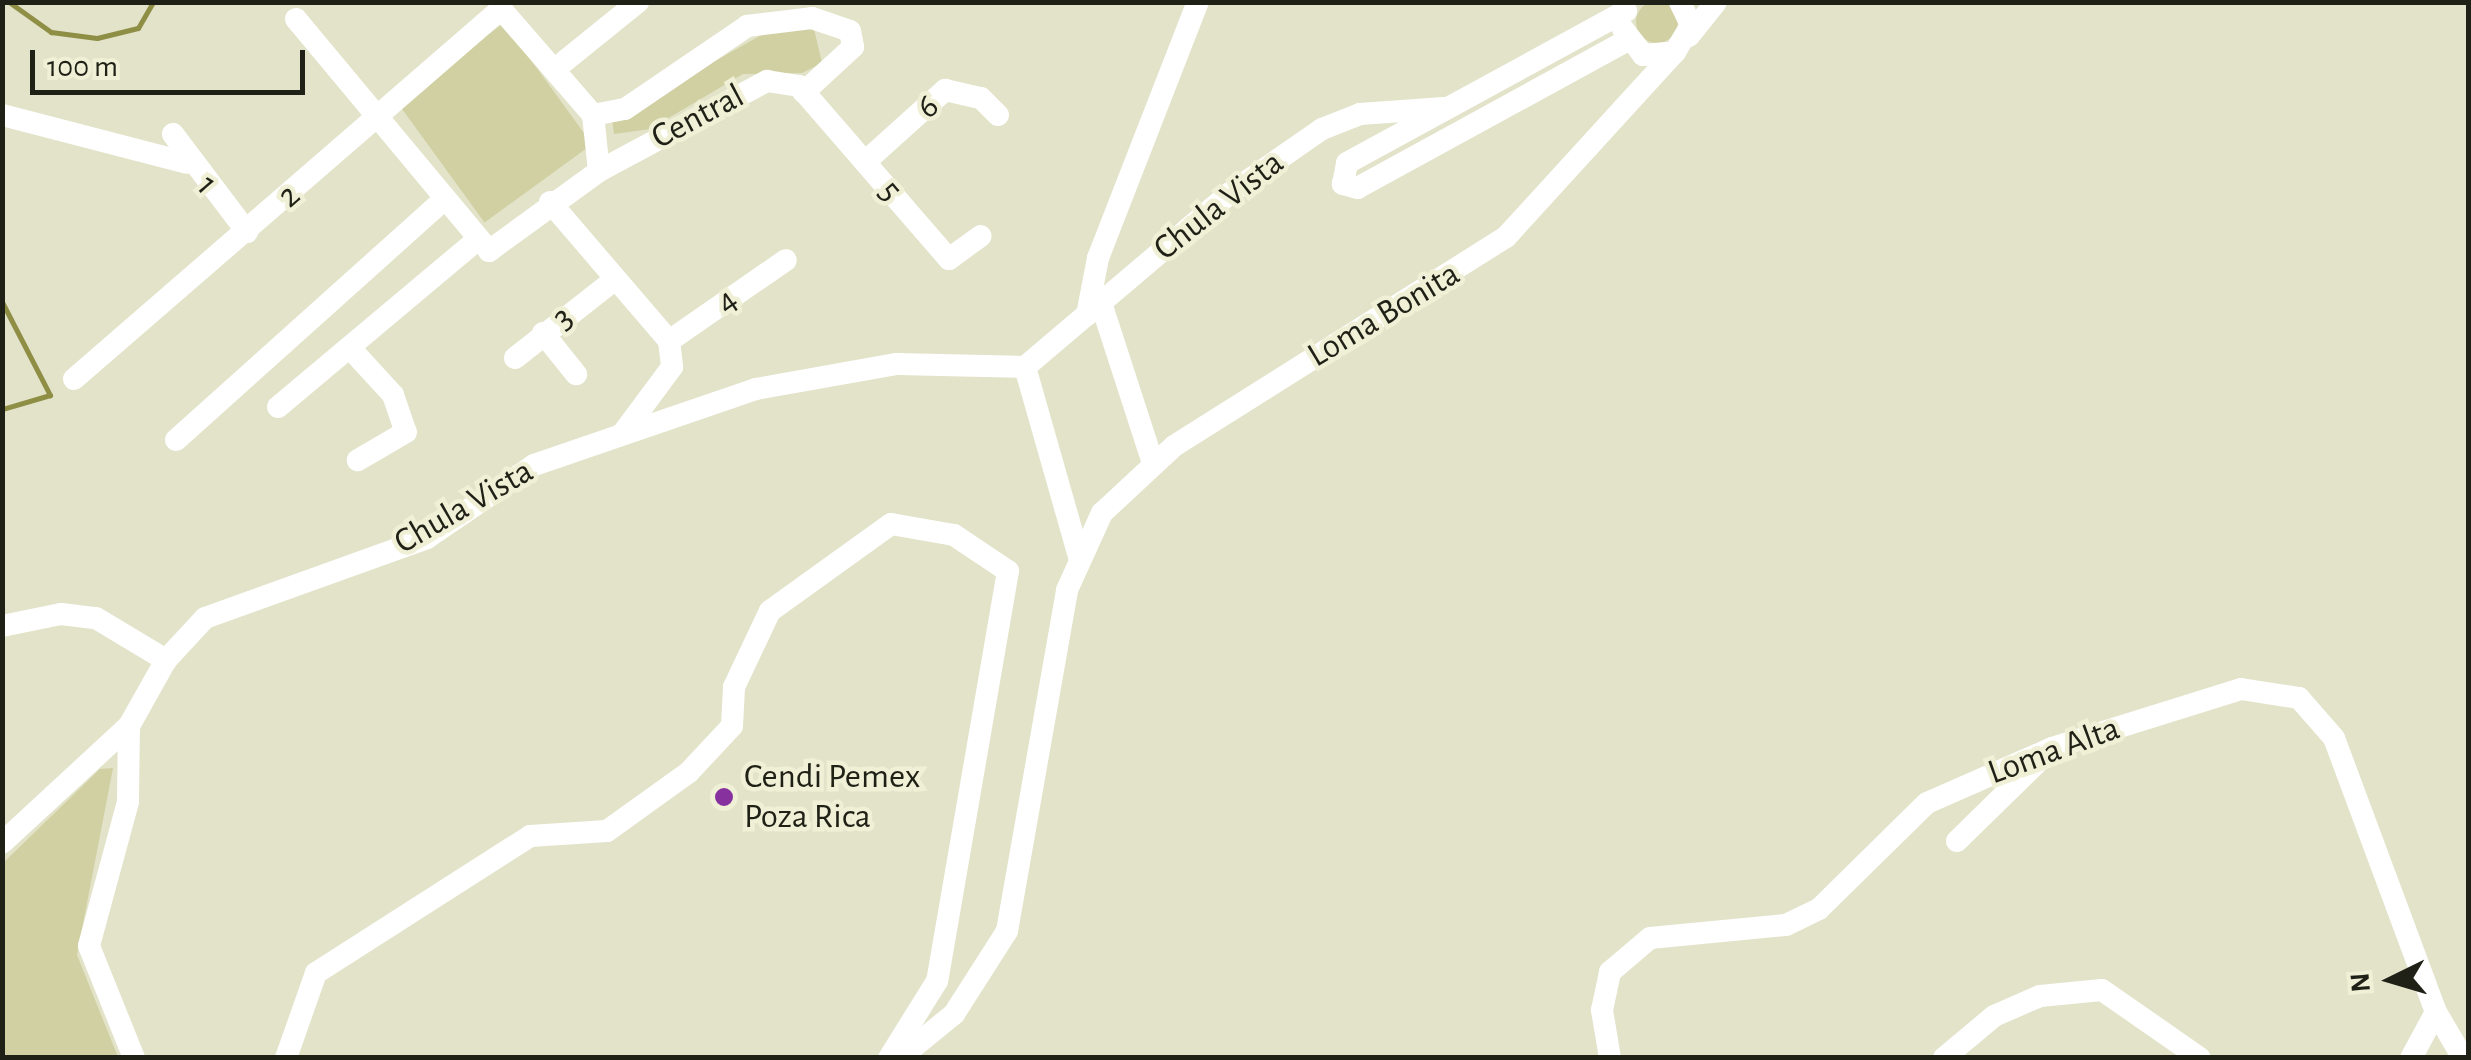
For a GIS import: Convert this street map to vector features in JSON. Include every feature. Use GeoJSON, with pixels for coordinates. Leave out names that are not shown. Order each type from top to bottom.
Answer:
{"type":"FeatureCollection","features":[{"type":"Feature","properties":{"kind":"street"},"geometry":{"type":"LineString","coordinates":[[598,171],[593,115],[556,69],[638,2]]}},
{"type":"Feature","properties":{"kind":"street"},"geometry":{"type":"LineString","coordinates":[[1153,463],[1094,309],[1098,258],[1198,2]]}},
{"type":"Feature","properties":{"kind":"street"},"geometry":{"type":"LineString","coordinates":[[1626,41],[1654,58],[1682,44],[1680,2]]}},
{"type":"Feature","properties":{"kind":"street","name":"Loma Bonita"},"geometry":{"type":"LineString","coordinates":[[1078,556],[1102,514],[1153,463],[1506,237],[1716,2]]}},
{"type":"Feature","properties":{"kind":"street"},"geometry":{"type":"LineString","coordinates":[[1626,41],[1630,7]]}},
{"type":"Feature","properties":{"kind":"street"},"geometry":{"type":"LineString","coordinates":[[1626,41],[1358,188],[1344,184],[1348,163],[1630,7]]}},
{"type":"Feature","properties":{"kind":"street","name":"2"},"geometry":{"type":"LineString","coordinates":[[74,379],[501,9],[556,69]]}},
{"type":"Feature","properties":{"kind":"street","name":"Central"},"geometry":{"type":"LineString","coordinates":[[278,407],[483,246],[598,171],[767,80],[804,92],[855,38],[820,10],[747,26],[626,109],[593,115]]}},
{"type":"Feature","properties":{"kind":"street"},"geometry":{"type":"LineString","coordinates":[[296,19],[483,246]]}},
{"type":"Feature","properties":{"kind":"street","name":"6"},"geometry":{"type":"LineString","coordinates":[[865,162],[945,90],[982,98],[998,114]]}},
{"type":"Feature","properties":{"kind":"street","name":"5"},"geometry":{"type":"LineString","coordinates":[[804,92],[949,260],[981,236]]}},
{"type":"Feature","properties":{"kind":"street","name":"Chula Vista"},"geometry":{"type":"LineString","coordinates":[[2,843],[129,726],[166,660],[206,618],[426,538],[534,464],[623,433],[813,376],[897,364],[1025,367],[1322,128],[1360,114],[1444,108]]}},
{"type":"Feature","properties":{"kind":"street"},"geometry":{"type":"LineString","coordinates":[[2,115],[187,163]]}},
{"type":"Feature","properties":{"kind":"street","name":"1"},"geometry":{"type":"LineString","coordinates":[[173,134],[187,163],[247,232]]}},
{"type":"Feature","properties":{"kind":"street"},"geometry":{"type":"LineString","coordinates":[[176,440],[445,198]]}},
{"type":"Feature","properties":{"kind":"street"},"geometry":{"type":"LineString","coordinates":[[550,202],[669,341],[672,367],[623,433]]}},
{"type":"Feature","properties":{"kind":"street","name":"4"},"geometry":{"type":"LineString","coordinates":[[669,341],[786,260]]}},
{"type":"Feature","properties":{"kind":"street","name":"3"},"geometry":{"type":"LineString","coordinates":[[514,358],[614,280]]}},
{"type":"Feature","properties":{"kind":"street"},"geometry":{"type":"LineString","coordinates":[[542,333],[576,374]]}},
{"type":"Feature","properties":{"kind":"street"},"geometry":{"type":"LineString","coordinates":[[350,348],[393,396],[406,432],[358,460]]}},
{"type":"Feature","properties":{"kind":"street"},"geometry":{"type":"LineString","coordinates":[[900,1058],[954,1014],[1007,931],[1078,556],[1025,367]]}},
{"type":"Feature","properties":{"kind":"street"},"geometry":{"type":"LineString","coordinates":[[286,1058],[316,973],[530,836],[607,830],[689,772],[732,726],[734,687],[770,610],[891,524],[954,535],[1008,571],[937,982],[889,1058]]}},
{"type":"Feature","properties":{"kind":"street"},"geometry":{"type":"LineString","coordinates":[[2,626],[61,614],[96,618],[166,660]]}},
{"type":"Feature","properties":{"kind":"street","name":"Loma Alta"},"geometry":{"type":"LineString","coordinates":[[1610,1058],[1605,991],[1625,953],[1650,938],[1786,925],[1819,910],[1927,803],[2052,748],[2241,690],[2299,698],[2334,738],[2436,1012],[2463,1058]]}},
{"type":"Feature","properties":{"kind":"street"},"geometry":{"type":"LineString","coordinates":[[129,726],[128,802],[89,946],[134,1058]]}},
{"type":"Feature","properties":{"kind":"street"},"geometry":{"type":"LineString","coordinates":[[1957,841],[2052,748]]}},
{"type":"Feature","properties":{"kind":"street"},"geometry":{"type":"LineString","coordinates":[[1944,1058],[1994,1016],[2040,996],[2102,990],[2200,1058]]}},
{"type":"Feature","properties":{"kind":"street"},"geometry":{"type":"LineString","coordinates":[[2410,1058],[2436,1012]]}},
{"type":"Feature","properties":{"kind":"green space"},"geometry":{"type":"Polygon","coordinates":[[[1657,1],[1672,7],[1678,22],[1672,37],[1657,43],[1642,37],[1636,22],[1642,7],[1657,1]]]}},
{"type":"Feature","properties":{"kind":"green space"},"geometry":{"type":"Polygon","coordinates":[[[504,23],[592,144],[485,223],[396,101],[504,23]]]}},
{"type":"Feature","properties":{"kind":"green space"},"geometry":{"type":"Polygon","coordinates":[[[772,29],[814,29],[822,63],[802,73],[743,74],[650,129],[614,134],[612,119],[772,29]]]}},
{"type":"Feature","properties":{"kind":"green space"},"geometry":{"type":"Polygon","coordinates":[[[113,768],[77,955],[118,1057],[3,1057],[3,863],[100,769],[113,768]]]}},
{"type":"Feature","properties":{"kind":"waterway"},"geometry":{"type":"LineString","coordinates":[[9,2],[51,32],[97,38],[138,28],[153,2]]}},
{"type":"Feature","properties":{"kind":"waterway"},"geometry":{"type":"LineString","coordinates":[[2,302],[50,395],[2,409]]}},
{"type":"Feature","properties":{"kind":"place","name":"Cendi Pemex Poza Rica"},"geometry":{"type":"Point","coordinates":[724,797]}}]}
